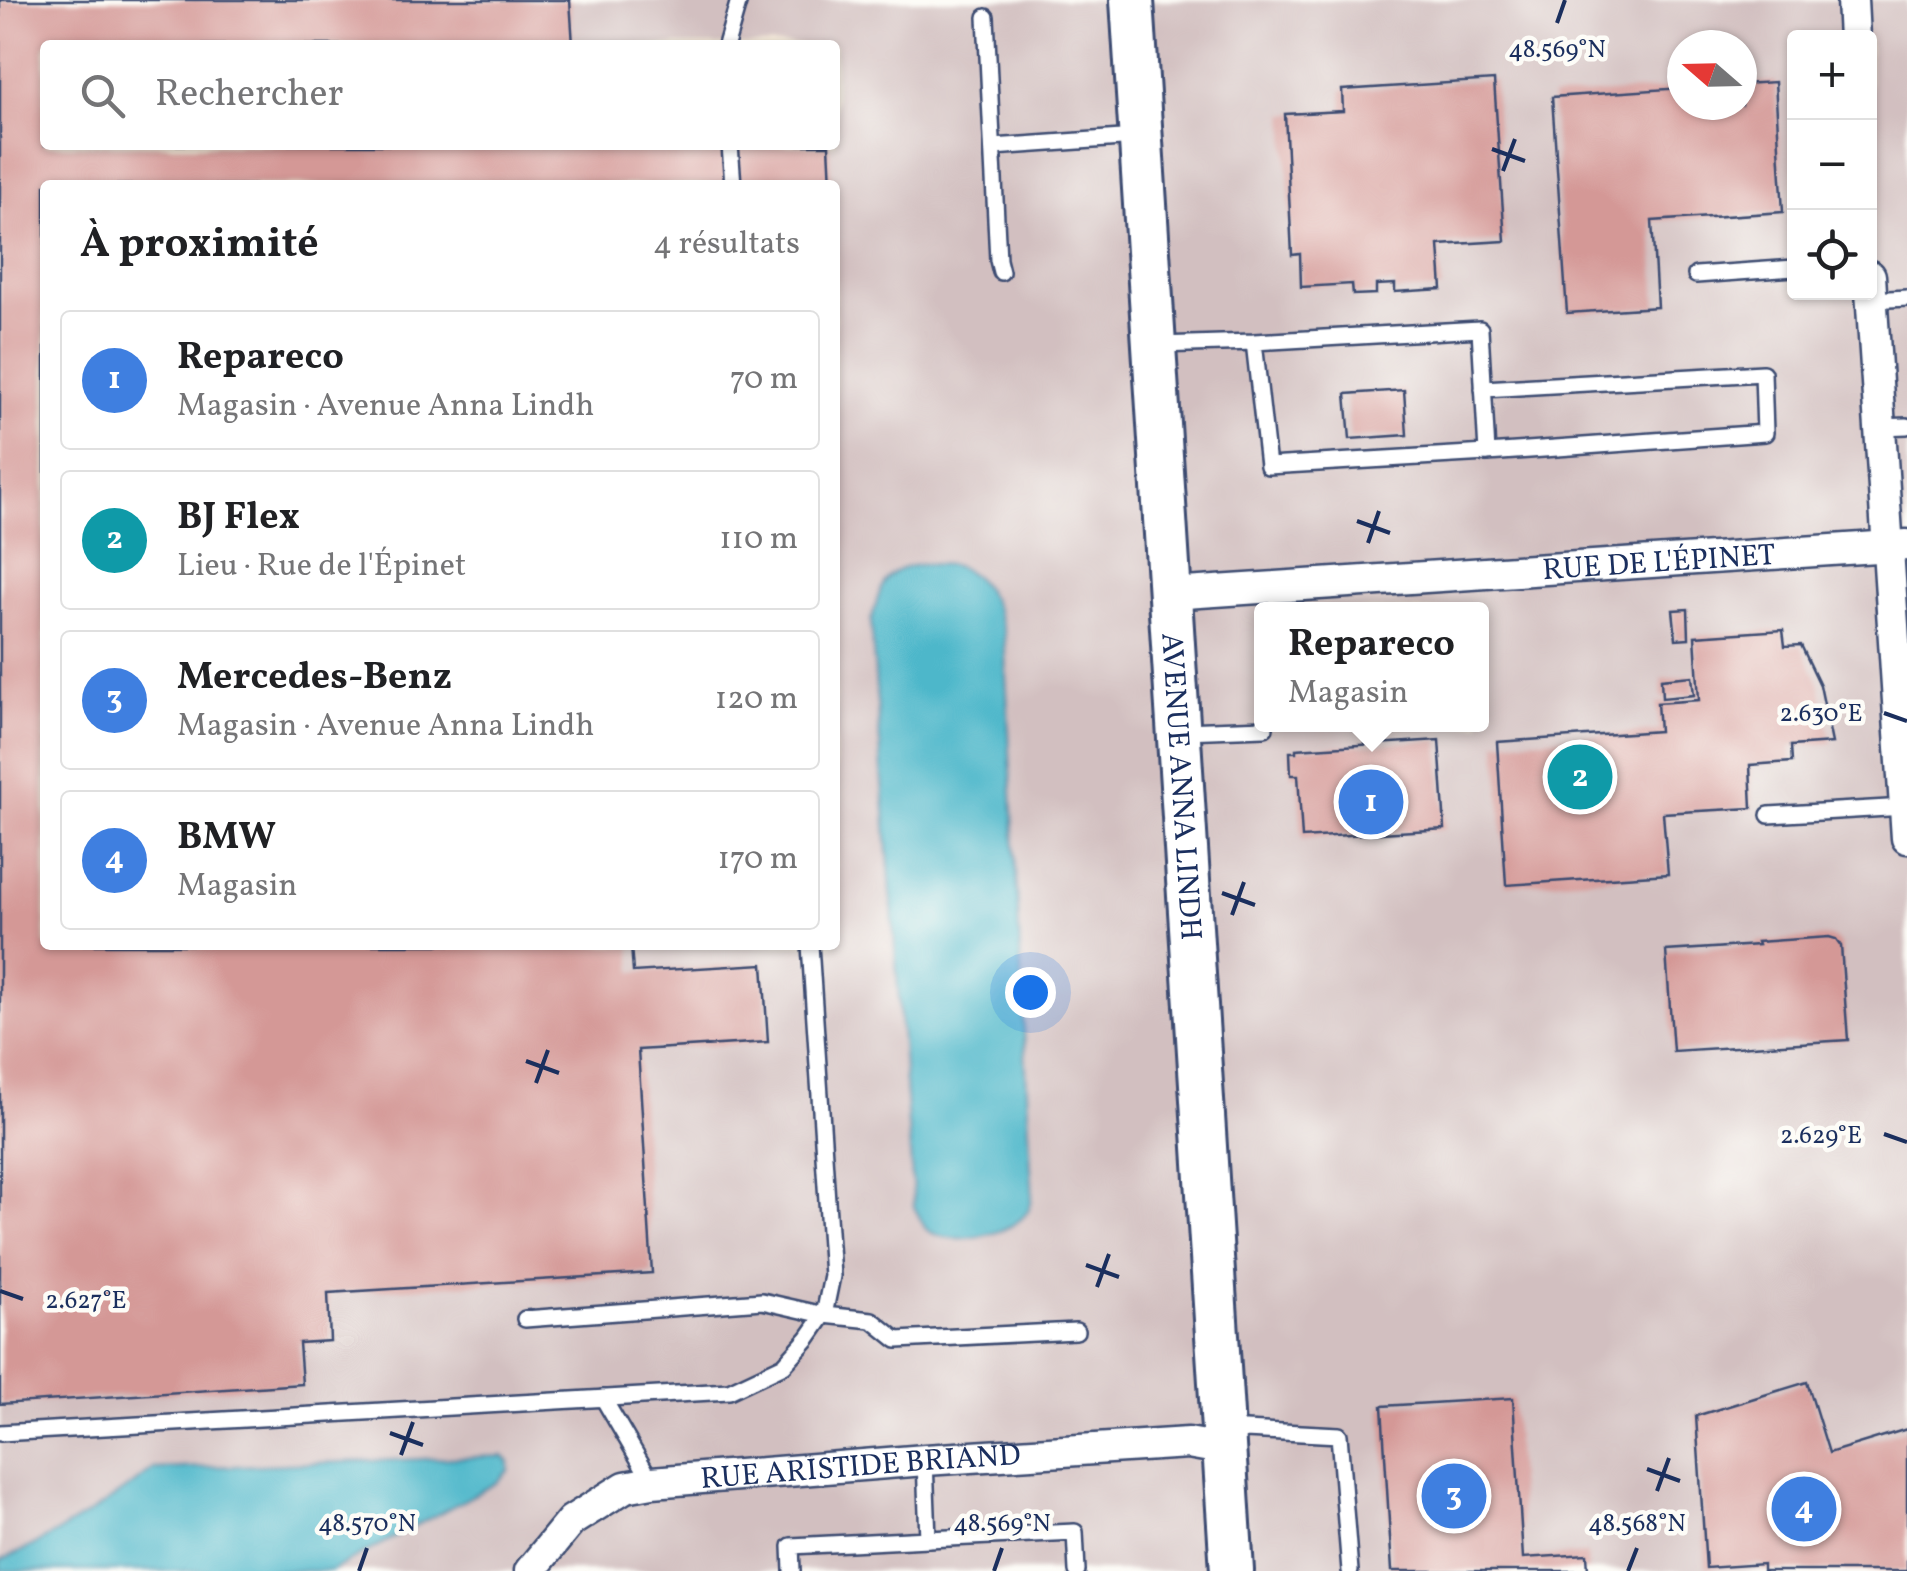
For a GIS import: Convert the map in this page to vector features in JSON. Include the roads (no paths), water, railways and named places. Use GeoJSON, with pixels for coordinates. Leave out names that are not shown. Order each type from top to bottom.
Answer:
{"type":"FeatureCollection","features":[{"type":"Feature","properties":{"kind":"main road","name":"AVENUE ANNA LINDH"},"geometry":{"type":"LineString","coordinates":[[1132,0],[1232,1571]]}},
{"type":"Feature","properties":{"kind":"street"},"geometry":{"type":"LineString","coordinates":[[1852,0],[1854,30]]}},
{"type":"Feature","properties":{"kind":"street"},"geometry":{"type":"LineString","coordinates":[[1872,300],[1893,427],[1897,546],[1890,568],[1907,838]]}},
{"type":"Feature","properties":{"kind":"street","name":"RUE DE L'ÉPINET"},"geometry":{"type":"LineString","coordinates":[[1170,594],[1897,546]]}},
{"type":"Feature","properties":{"kind":"street","name":"RUE ARISTIDE BRIAND"},"geometry":{"type":"LineString","coordinates":[[530,1571],[570,1521],[626,1487],[652,1482],[925,1460],[1205,1446],[1224,1439]]}},
{"type":"Feature","properties":{"kind":"lane"},"geometry":{"type":"LineString","coordinates":[[727,40],[739,0]]}},
{"type":"Feature","properties":{"kind":"lane"},"geometry":{"type":"LineString","coordinates":[[986,16],[1001,272]]}},
{"type":"Feature","properties":{"kind":"lane"},"geometry":{"type":"LineString","coordinates":[[993,146],[1140,137]]}},
{"type":"Feature","properties":{"kind":"lane"},"geometry":{"type":"LineString","coordinates":[[730,150],[733,180]]}},
{"type":"Feature","properties":{"kind":"lane"},"geometry":{"type":"LineString","coordinates":[[1696,275],[1787,268]]}},
{"type":"Feature","properties":{"kind":"lane"},"geometry":{"type":"LineString","coordinates":[[1877,290],[1907,298]]}},
{"type":"Feature","properties":{"kind":"lane"},"geometry":{"type":"LineString","coordinates":[[1154,345],[1480,329],[1487,453]]}},
{"type":"Feature","properties":{"kind":"lane"},"geometry":{"type":"LineString","coordinates":[[1254,342],[1268,466],[1765,434],[1763,373],[1483,389]]}},
{"type":"Feature","properties":{"kind":"lane"},"geometry":{"type":"LineString","coordinates":[[1179,731],[1254,728]]}},
{"type":"Feature","properties":{"kind":"lane"},"geometry":{"type":"LineString","coordinates":[[1769,814],[1905,787]]}},
{"type":"Feature","properties":{"kind":"lane"},"geometry":{"type":"LineString","coordinates":[[0,1433],[729,1390],[784,1365],[824,1315],[832,1276],[810,950]]}},
{"type":"Feature","properties":{"kind":"lane"},"geometry":{"type":"LineString","coordinates":[[526,1319],[762,1301],[824,1315],[872,1320],[897,1340],[1076,1331]]}},
{"type":"Feature","properties":{"kind":"lane"},"geometry":{"type":"LineString","coordinates":[[603,1398],[652,1482]]}},
{"type":"Feature","properties":{"kind":"lane"},"geometry":{"type":"LineString","coordinates":[[1224,1439],[1245,1430],[1340,1435],[1350,1571]]}},
{"type":"Feature","properties":{"kind":"lane"},"geometry":{"type":"LineString","coordinates":[[925,1460],[928,1539]]}},
{"type":"Feature","properties":{"kind":"lane"},"geometry":{"type":"LineString","coordinates":[[792,1571],[791,1546],[1075,1532],[1077,1571]]}},
{"type":"Feature","properties":{"kind":"water"},"geometry":{"type":"Polygon","coordinates":[[[951,565],[980,582],[997,611],[1004,633],[1032,1195],[1029,1209],[1011,1226],[965,1238],[936,1235],[926,1229],[914,1207],[871,621],[886,579],[901,569],[951,565]]]}},
{"type":"Feature","properties":{"kind":"water"},"geometry":{"type":"Polygon","coordinates":[[[503,1456],[509,1462],[509,1470],[496,1483],[331,1571],[0,1571],[0,1561],[80,1520],[154,1469],[503,1456]]]}},
{"type":"Feature","properties":{"kind":"place","name":"BJ Flex"},"geometry":{"type":"Point","coordinates":[1580,777]}},
{"type":"Feature","properties":{"kind":"place","name":"Repareco"},"geometry":{"type":"Point","coordinates":[1371,802]}},
{"type":"Feature","properties":{"kind":"place","name":"Mercedes-Benz"},"geometry":{"type":"Point","coordinates":[1454,1496]}},
{"type":"Feature","properties":{"kind":"place","name":"BMW"},"geometry":{"type":"Point","coordinates":[1804,1509]}}]}
